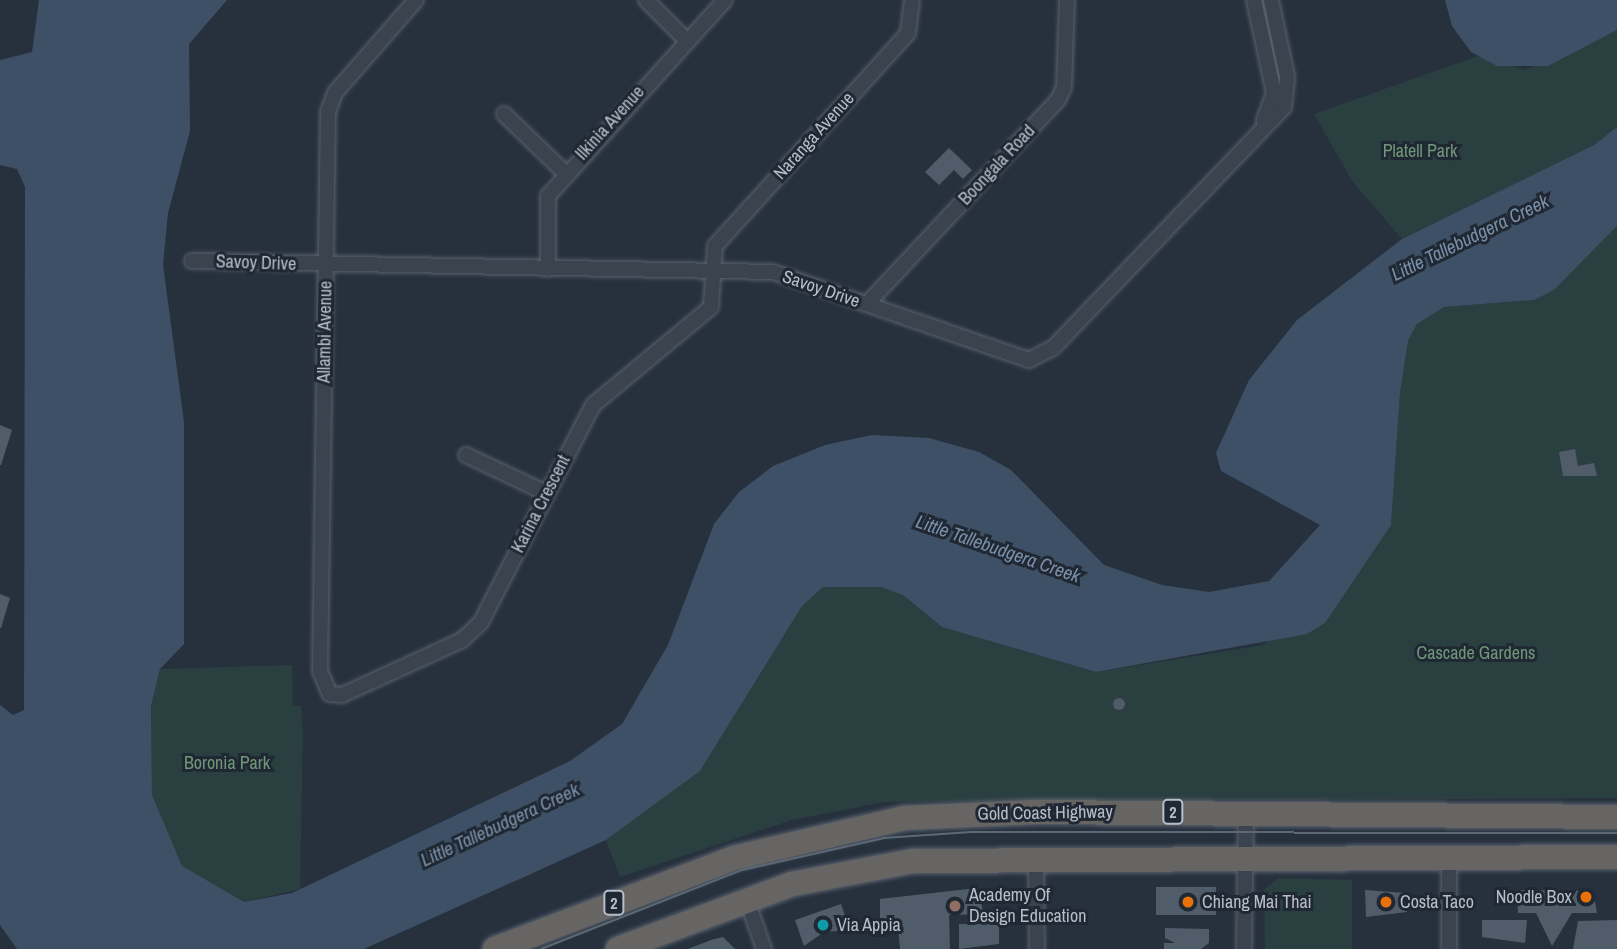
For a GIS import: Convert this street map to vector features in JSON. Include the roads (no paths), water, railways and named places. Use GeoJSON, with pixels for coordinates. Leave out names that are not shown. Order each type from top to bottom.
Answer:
{"type":"FeatureCollection","features":[{"type":"Feature","properties":{"kind":"highway","name":"Gold Coast Highway"},"geometry":{"type":"LineString","coordinates":[[495,949],[734,858],[905,818],[1246,812],[1617,817]]}},
{"type":"Feature","properties":{"kind":"highway"},"geometry":{"type":"LineString","coordinates":[[618,949],[747,900],[879,865],[1036,858],[1449,861],[1617,857]]}},
{"type":"Feature","properties":{"kind":"street","name":"Allambi Avenue"},"geometry":{"type":"LineString","coordinates":[[330,694],[320,671],[328,111],[335,93],[416,0]]}},
{"type":"Feature","properties":{"kind":"street"},"geometry":{"type":"LineString","coordinates":[[646,0],[686,40]]}},
{"type":"Feature","properties":{"kind":"street","name":"Ilkinia Avenue"},"geometry":{"type":"LineString","coordinates":[[548,269],[548,195],[565,173],[725,0]]}},
{"type":"Feature","properties":{"kind":"street","name":"Naranga Avenue"},"geometry":{"type":"LineString","coordinates":[[714,270],[715,246],[908,33],[912,0]]}},
{"type":"Feature","properties":{"kind":"street","name":"Boongala Road"},"geometry":{"type":"LineString","coordinates":[[867,304],[1058,100],[1064,87],[1067,0]]}},
{"type":"Feature","properties":{"kind":"street","name":"Savoy Drive"},"geometry":{"type":"LineString","coordinates":[[1254,0],[1274,93],[1259,132]]}},
{"type":"Feature","properties":{"kind":"street","name":"Savoy Drive"},"geometry":{"type":"LineString","coordinates":[[192,261],[773,272],[1007,357],[1042,356],[1284,107],[1287,92],[1271,0]]}},
{"type":"Feature","properties":{"kind":"street"},"geometry":{"type":"LineString","coordinates":[[504,114],[565,173]]}},
{"type":"Feature","properties":{"kind":"street","name":"Karina Crescent"},"geometry":{"type":"LineString","coordinates":[[330,694],[342,695],[462,640],[481,622],[593,405],[711,307],[714,270]]}},
{"type":"Feature","properties":{"kind":"street"},"geometry":{"type":"LineString","coordinates":[[466,455],[546,493]]}},
{"type":"Feature","properties":{"kind":"street"},"geometry":{"type":"LineString","coordinates":[[1244,949],[1246,812]]}},
{"type":"Feature","properties":{"kind":"street"},"geometry":{"type":"LineString","coordinates":[[1036,858],[1037,949]]}},
{"type":"Feature","properties":{"kind":"street"},"geometry":{"type":"LineString","coordinates":[[1449,861],[1449,949]]}},
{"type":"Feature","properties":{"kind":"street"},"geometry":{"type":"LineString","coordinates":[[747,900],[764,949]]}},
{"type":"Feature","properties":{"kind":"water","name":"Little Tallebudgera Creek"},"geometry":{"type":"Polygon","coordinates":[[[39,0],[227,0],[189,44],[190,131],[168,213],[163,265],[184,422],[184,644],[160,669],[151,706],[152,795],[182,866],[244,902],[292,893],[570,761],[622,724],[668,645],[714,524],[739,492],[773,466],[825,445],[872,435],[929,438],[979,452],[1011,470],[1104,565],[1162,585],[1209,592],[1269,581],[1320,525],[1221,471],[1216,453],[1249,380],[1297,320],[1402,239],[1594,145],[1617,127],[1617,226],[1554,290],[1534,300],[1444,307],[1417,324],[1408,341],[1400,393],[1391,525],[1325,623],[1307,634],[1096,672],[942,627],[903,595],[881,587],[823,587],[802,606],[700,771],[606,840],[364,949],[17,949],[0,925],[0,705],[13,715],[24,710],[25,187],[17,169],[0,165],[0,60],[32,52],[39,0]]]}},
{"type":"Feature","properties":{"kind":"water"},"geometry":{"type":"Polygon","coordinates":[[[1445,0],[1617,0],[1617,30],[1548,66],[1497,66],[1471,52],[1452,26],[1445,0]]]}},
{"type":"Feature","properties":{"kind":"tram line"},"geometry":{"type":"LineString","coordinates":[[541,949],[742,870],[884,838],[971,832],[1617,833]]}},
{"type":"Feature","properties":{"kind":"place","name":"Noodle Box"},"geometry":{"type":"Point","coordinates":[1586,897]}},
{"type":"Feature","properties":{"kind":"place","name":"Chiang Mai Thai"},"geometry":{"type":"Point","coordinates":[1188,902]}},
{"type":"Feature","properties":{"kind":"place","name":"Costa Taco"},"geometry":{"type":"Point","coordinates":[1386,902]}},
{"type":"Feature","properties":{"kind":"place","name":"Academy Of Design Education"},"geometry":{"type":"Point","coordinates":[955,906]}},
{"type":"Feature","properties":{"kind":"place","name":"Via Appia"},"geometry":{"type":"Point","coordinates":[823,925]}},
{"type":"Feature","properties":{"kind":"park label","name":"Platell Park"},"geometry":{"type":"Point","coordinates":[1420,151]}},
{"type":"Feature","properties":{"kind":"park label","name":"Cascade Gardens"},"geometry":{"type":"Point","coordinates":[1476,653]}},
{"type":"Feature","properties":{"kind":"park label","name":"Boronia Park"},"geometry":{"type":"Point","coordinates":[227,763]}}]}
